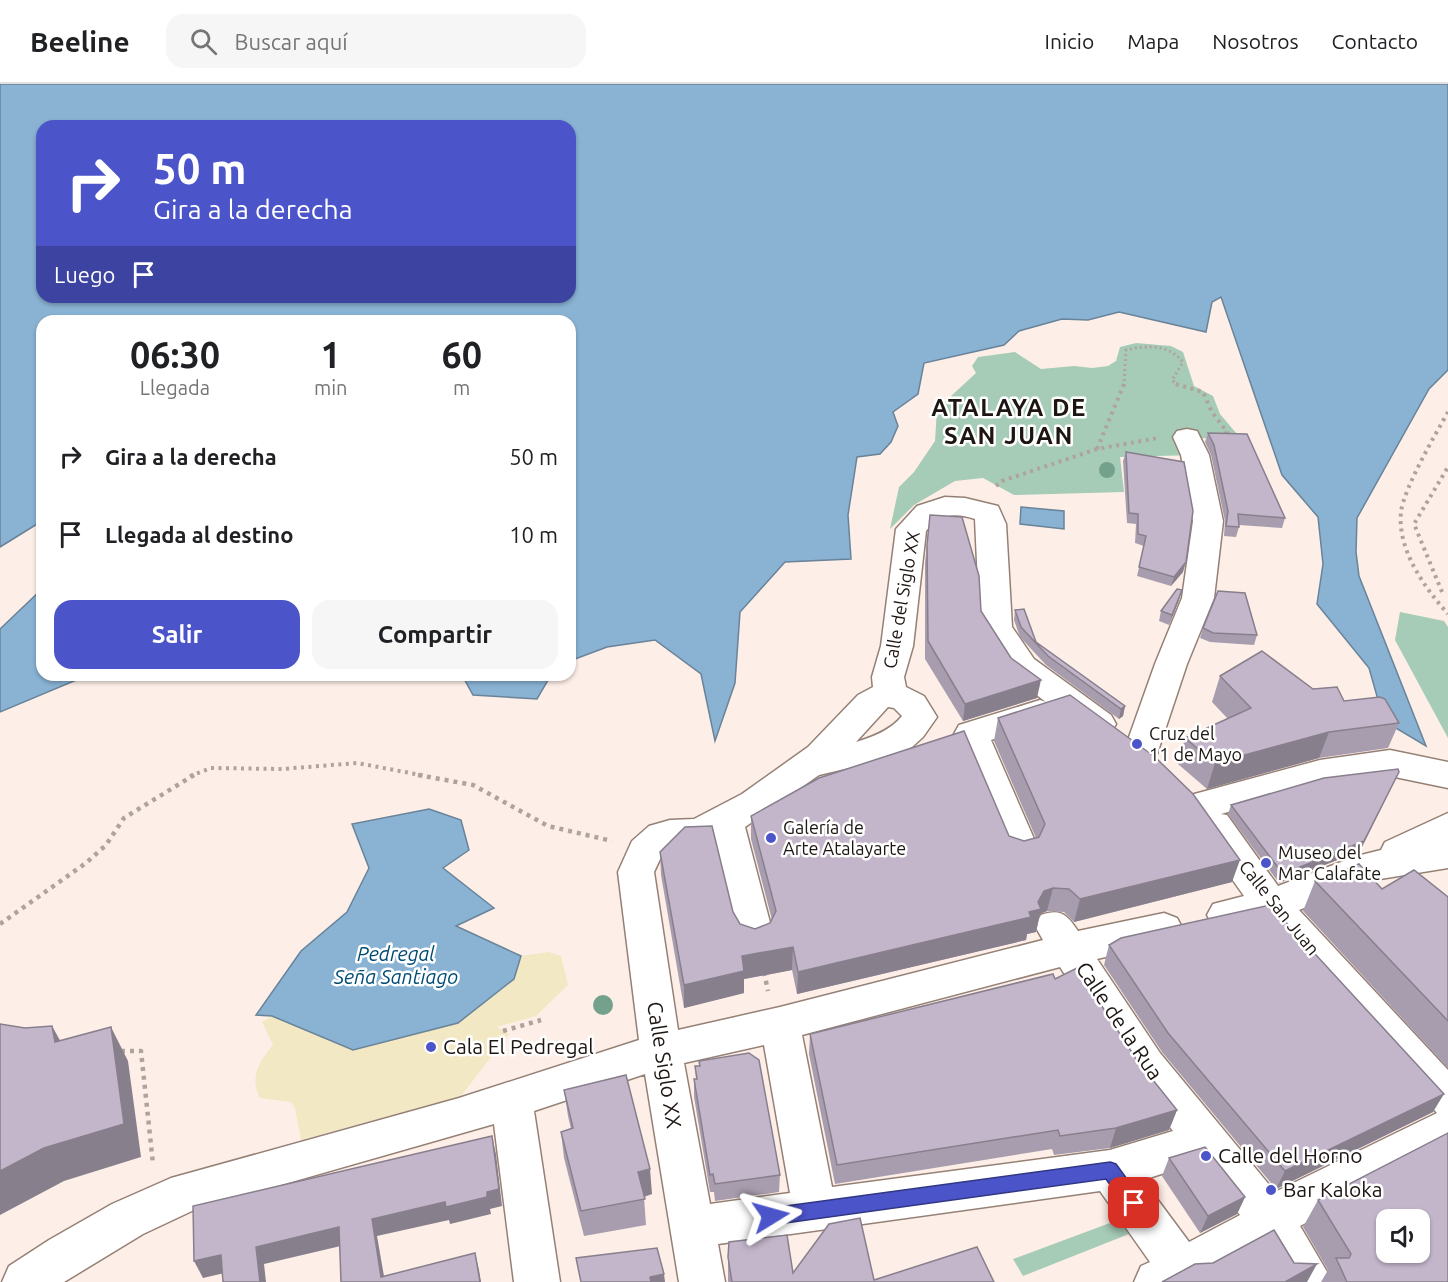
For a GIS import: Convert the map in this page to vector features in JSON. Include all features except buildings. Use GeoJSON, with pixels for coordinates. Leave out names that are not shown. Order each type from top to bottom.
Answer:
{"type":"FeatureCollection","features":[{"type":"Feature","properties":{"kind":"street"},"geometry":{"type":"LineString","coordinates":[[1187,436],[1196,455],[1209,521],[1198,598],[1178,643],[1170,778],[1320,773],[1390,763],[1448,775]]}},
{"type":"Feature","properties":{"kind":"street","name":"Calle del Siglo XX"},"geometry":{"type":"LineString","coordinates":[[645,849],[663,835],[696,833],[725,820],[810,764],[883,745],[904,735],[914,727],[920,717],[917,708],[910,700],[890,696],[888,677],[897,646],[911,529],[920,517],[933,508],[954,504],[981,515]]}},
{"type":"Feature","properties":{"kind":"street","name":"Calle San Juan"},"geometry":{"type":"LineString","coordinates":[[981,515],[996,628],[1022,667],[1170,778],[1271,905],[1448,1099]]}},
{"type":"Feature","properties":{"kind":"street"},"geometry":{"type":"LineString","coordinates":[[1020,848],[971,735],[1068,703]]}},
{"type":"Feature","properties":{"kind":"street"},"geometry":{"type":"LineString","coordinates":[[725,820],[754,934]]}},
{"type":"Feature","properties":{"kind":"street"},"geometry":{"type":"LineString","coordinates":[[25,1282],[77,1248],[157,1203],[459,1117],[661,1051],[780,1024],[1062,938],[1271,905],[1370,866],[1448,827]]}},
{"type":"Feature","properties":{"kind":"street","name":"Calle Siglo XX"},"geometry":{"type":"LineString","coordinates":[[645,849],[636,872],[661,1051],[702,1282]]}},
{"type":"Feature","properties":{"kind":"street"},"geometry":{"type":"LineString","coordinates":[[1370,866],[1448,854]]}},
{"type":"Feature","properties":{"kind":"street","name":"Calle de la Rua"},"geometry":{"type":"LineString","coordinates":[[1062,938],[1146,1065],[1205,1141],[1272,1221],[1310,1282]]}},
{"type":"Feature","properties":{"kind":"street"},"geometry":{"type":"LineString","coordinates":[[780,1024],[815,1210]]}},
{"type":"Feature","properties":{"kind":"street"},"geometry":{"type":"LineString","coordinates":[[512,1099],[537,1282]]}},
{"type":"Feature","properties":{"kind":"street"},"geometry":{"type":"LineString","coordinates":[[1110,1170],[1170,1275],[1272,1221],[1291,1206],[1448,1128]]}},
{"type":"Feature","properties":{"kind":"street"},"geometry":{"type":"LineString","coordinates":[[692,1227],[1110,1170],[1205,1141]]}},
{"type":"Feature","properties":{"kind":"path"},"geometry":{"type":"LineString","coordinates":[[981,515],[1002,481],[1097,449],[1149,438],[1223,437],[1227,432],[1212,412],[1203,392],[1179,387],[1172,380],[1182,362],[1178,354],[1169,349],[1139,346],[1126,350],[1125,382],[1097,449]]}},
{"type":"Feature","properties":{"kind":"path"},"geometry":{"type":"LineString","coordinates":[[1448,412],[1401,510],[1408,554],[1427,591],[1448,614]]}},
{"type":"Feature","properties":{"kind":"path"},"geometry":{"type":"LineString","coordinates":[[1442,592],[1425,547],[1416,534],[1414,524],[1448,467]]}},
{"type":"Feature","properties":{"kind":"path"},"geometry":{"type":"LineString","coordinates":[[1443,476],[1448,477]]}},
{"type":"Feature","properties":{"kind":"path"},"geometry":{"type":"LineString","coordinates":[[0,924],[86,863],[106,846],[124,818],[187,777],[212,768],[282,769],[357,764],[473,785],[548,826],[645,849]]}},
{"type":"Feature","properties":{"kind":"path"},"geometry":{"type":"LineString","coordinates":[[503,1031],[541,1020]]}},
{"type":"Feature","properties":{"kind":"path"},"geometry":{"type":"LineString","coordinates":[[119,1051],[141,1051],[152,1159]]}},
{"type":"Feature","properties":{"kind":"green space"},"geometry":{"type":"Polygon","coordinates":[[[1136,343],[1171,346],[1183,352],[1194,386],[1213,396],[1220,414],[1242,440],[1200,438],[1195,455],[1120,457],[1124,492],[1014,495],[983,478],[955,481],[914,505],[890,529],[899,487],[914,472],[935,441],[937,409],[976,373],[972,366],[978,357],[1015,352],[1041,369],[1074,366],[1092,368],[1108,366],[1116,361],[1120,347],[1136,343]]]}},
{"type":"Feature","properties":{"kind":"green space"},"geometry":{"type":"Polygon","coordinates":[[[1400,612],[1444,621],[1448,627],[1448,738],[1395,640],[1400,612]]]}},
{"type":"Feature","properties":{"kind":"green space"},"geometry":{"type":"Polygon","coordinates":[[[1118,1220],[1129,1234],[1023,1276],[1013,1259],[1118,1220]]]}},
{"type":"Feature","properties":{"kind":"sand","name":"Cala El Pedregal"},"geometry":{"type":"Polygon","coordinates":[[[549,952],[561,956],[568,985],[536,1016],[497,1027],[509,1034],[461,1096],[301,1140],[295,1108],[291,1102],[260,1098],[255,1083],[257,1070],[273,1045],[262,1022],[272,1016],[354,1050],[458,1023],[514,979],[521,956],[549,952]]]}},
{"type":"Feature","properties":{"kind":"water"},"geometry":{"type":"Polygon","coordinates":[[[0,84],[1448,84],[1448,370],[1429,389],[1357,518],[1356,552],[1359,576],[1426,746],[1384,721],[1369,668],[1317,604],[1323,564],[1318,517],[1282,475],[1221,297],[1212,302],[1206,332],[1119,312],[1088,320],[1062,319],[1019,331],[1004,345],[924,363],[918,394],[893,412],[898,426],[891,442],[880,454],[857,457],[848,515],[851,559],[785,562],[740,612],[735,683],[715,741],[701,674],[655,640],[607,647],[576,659],[576,315],[36,315],[36,525],[0,547],[0,84]]]}},
{"type":"Feature","properties":{"kind":"water"},"geometry":{"type":"Polygon","coordinates":[[[1021,507],[1064,511],[1064,529],[1020,524],[1021,507]]]}},
{"type":"Feature","properties":{"kind":"water"},"geometry":{"type":"Polygon","coordinates":[[[36,595],[36,681],[74,681],[0,712],[0,629],[36,595]]]}},
{"type":"Feature","properties":{"kind":"water"},"geometry":{"type":"Polygon","coordinates":[[[465,681],[548,681],[537,699],[473,695],[465,681]]]}},
{"type":"Feature","properties":{"kind":"water","name":"Pedregal Seña Santiago"},"geometry":{"type":"Polygon","coordinates":[[[429,809],[461,820],[469,850],[443,868],[494,908],[456,926],[521,956],[514,979],[458,1023],[353,1050],[272,1016],[256,1015],[301,951],[347,912],[369,868],[352,824],[429,809]]]}},
{"type":"Feature","properties":{"kind":"place","name":"Cruz del 11 de Mayo"},"geometry":{"type":"Point","coordinates":[1137,744]}},
{"type":"Feature","properties":{"kind":"place","name":"Galería de Arte Atalayarte"},"geometry":{"type":"Point","coordinates":[771,838]}},
{"type":"Feature","properties":{"kind":"place","name":"Museo del Mar Calafate"},"geometry":{"type":"Point","coordinates":[1266,863]}},
{"type":"Feature","properties":{"kind":"place","name":"Cala El Pedregal"},"geometry":{"type":"Point","coordinates":[431,1047]}},
{"type":"Feature","properties":{"kind":"place","name":"Calle del Horno"},"geometry":{"type":"Point","coordinates":[1206,1156]}},
{"type":"Feature","properties":{"kind":"place","name":"Bar Kaloka"},"geometry":{"type":"Point","coordinates":[1271,1190]}},
{"type":"Feature","properties":{"kind":"district","name":"ATALAYA DE SAN JUAN"},"geometry":{"type":"Point","coordinates":[1009,422]}},
{"type":"Feature","properties":{"kind":"route"},"geometry":{"type":"LineString","coordinates":[[771,1216],[1110,1170],[1134,1203]]}}]}
